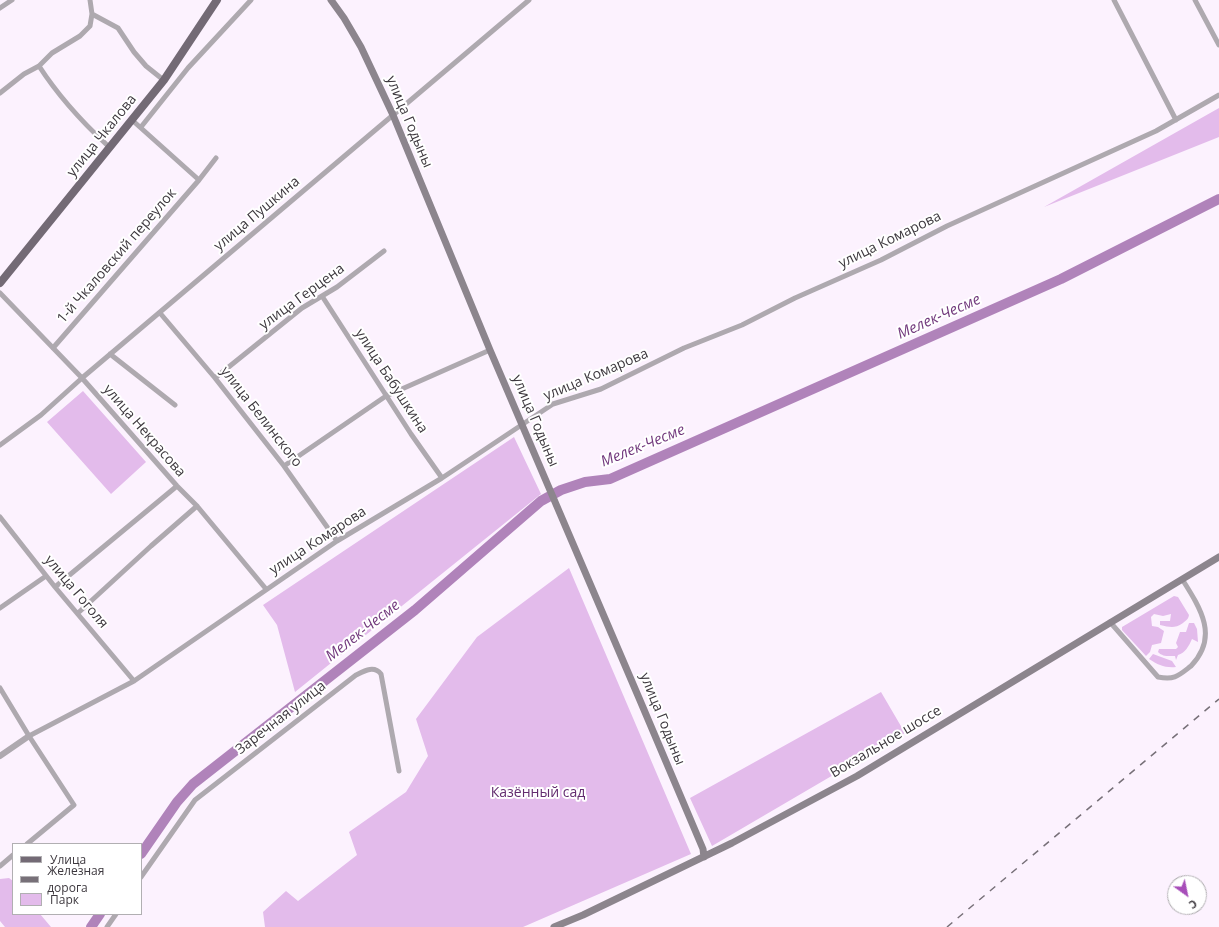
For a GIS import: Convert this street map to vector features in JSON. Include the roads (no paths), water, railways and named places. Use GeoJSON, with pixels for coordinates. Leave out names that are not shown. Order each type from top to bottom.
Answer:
{"type":"FeatureCollection","features":[{"type":"Feature","properties":{"kind":"main road","name":"улица Чкалова"},"geometry":{"type":"LineString","coordinates":[[162,79],[213,0]]}},
{"type":"Feature","properties":{"kind":"main road","name":"улица Чкалова"},"geometry":{"type":"LineString","coordinates":[[0,283],[162,79],[217,0]]}},
{"type":"Feature","properties":{"kind":"main road","name":"улица Годыны"},"geometry":{"type":"LineString","coordinates":[[331,0],[344,18],[361,47],[392,115],[490,350],[550,487],[639,698],[704,857]]}},
{"type":"Feature","properties":{"kind":"main road","name":"улица Чкалова"},"geometry":{"type":"LineString","coordinates":[[0,278],[109,146]]}},
{"type":"Feature","properties":{"kind":"main road","name":"Вокзальное шоссе"},"geometry":{"type":"LineString","coordinates":[[554,927],[583,915],[732,844],[857,776],[1219,556]]}},
{"type":"Feature","properties":{"kind":"street"},"geometry":{"type":"LineString","coordinates":[[0,8],[12,0]]}},
{"type":"Feature","properties":{"kind":"street"},"geometry":{"type":"LineString","coordinates":[[0,93],[24,74],[39,66],[52,53],[80,36],[90,26],[92,14],[90,0]]}},
{"type":"Feature","properties":{"kind":"street"},"geometry":{"type":"LineString","coordinates":[[141,127],[188,68],[251,0]]}},
{"type":"Feature","properties":{"kind":"street","name":"улица Пушкина"},"geometry":{"type":"LineString","coordinates":[[0,445],[42,414],[110,354],[392,115],[440,77],[529,0]]}},
{"type":"Feature","properties":{"kind":"street"},"geometry":{"type":"LineString","coordinates":[[1114,0],[1176,120]]}},
{"type":"Feature","properties":{"kind":"street"},"geometry":{"type":"LineString","coordinates":[[1195,0],[1219,45]]}},
{"type":"Feature","properties":{"kind":"street"},"geometry":{"type":"LineString","coordinates":[[92,14],[118,28],[134,52],[146,66],[162,79]]}},
{"type":"Feature","properties":{"kind":"street"},"geometry":{"type":"LineString","coordinates":[[39,66],[52,87],[73,111],[109,146]]}},
{"type":"Feature","properties":{"kind":"street","name":"улица Комарова"},"geometry":{"type":"LineString","coordinates":[[0,756],[28,736],[134,681],[337,541],[442,478],[553,404],[601,389],[684,348],[742,324],[795,298],[881,260],[947,226],[1127,145],[1176,120],[1219,95]]}},
{"type":"Feature","properties":{"kind":"street"},"geometry":{"type":"LineString","coordinates":[[130,119],[141,127],[199,180]]}},
{"type":"Feature","properties":{"kind":"street","name":"1-й Чкаловский переулок"},"geometry":{"type":"LineString","coordinates":[[53,348],[199,180],[216,158]]}},
{"type":"Feature","properties":{"kind":"street","name":"улица Герцена"},"geometry":{"type":"LineString","coordinates":[[215,378],[302,308],[337,287],[384,251]]}},
{"type":"Feature","properties":{"kind":"street","name":"улица Некрасова"},"geometry":{"type":"LineString","coordinates":[[0,293],[82,378],[177,486],[197,506],[266,589]]}},
{"type":"Feature","properties":{"kind":"street","name":"улица Бабушкина"},"geometry":{"type":"LineString","coordinates":[[322,296],[411,434],[442,478]]}},
{"type":"Feature","properties":{"kind":"street","name":"улица Белинского"},"geometry":{"type":"LineString","coordinates":[[160,313],[215,378],[284,466],[337,541]]}},
{"type":"Feature","properties":{"kind":"street"},"geometry":{"type":"LineString","coordinates":[[284,466],[386,396],[490,350]]}},
{"type":"Feature","properties":{"kind":"street"},"geometry":{"type":"LineString","coordinates":[[110,354],[175,405]]}},
{"type":"Feature","properties":{"kind":"street"},"geometry":{"type":"LineString","coordinates":[[55,587],[177,486]]}},
{"type":"Feature","properties":{"kind":"street"},"geometry":{"type":"LineString","coordinates":[[78,613],[197,506]]}},
{"type":"Feature","properties":{"kind":"street","name":"улица Гоголя"},"geometry":{"type":"LineString","coordinates":[[0,517],[46,576],[134,681]]}},
{"type":"Feature","properties":{"kind":"street"},"geometry":{"type":"LineString","coordinates":[[0,608],[46,576]]}},
{"type":"Feature","properties":{"kind":"street"},"geometry":{"type":"LineString","coordinates":[[1110,622],[1158,677],[1175,678],[1200,659],[1211,639],[1208,621],[1182,578]]}},
{"type":"Feature","properties":{"kind":"street","name":"Заречная улица"},"geometry":{"type":"LineString","coordinates":[[142,876],[195,800],[356,675],[364,671],[373,669],[381,674],[399,771]]}},
{"type":"Feature","properties":{"kind":"street"},"geometry":{"type":"LineString","coordinates":[[0,688],[28,736],[74,806],[28,843]]}},
{"type":"Feature","properties":{"kind":"street"},"geometry":{"type":"LineString","coordinates":[[0,866],[12,856]]}},
{"type":"Feature","properties":{"kind":"street"},"geometry":{"type":"LineString","coordinates":[[108,927],[115,915]]}},
{"type":"Feature","properties":{"kind":"waterway","name":"Мелек-Чесме"},"geometry":{"type":"LineString","coordinates":[[142,853],[177,802],[193,784],[415,610],[541,501],[561,490],[585,482],[610,479],[1061,279],[1219,199]]}},
{"type":"Feature","properties":{"kind":"waterway","name":"Мелек-Чесме"},"geometry":{"type":"LineString","coordinates":[[91,927],[99,915]]}},
{"type":"Feature","properties":{"kind":"railway"},"geometry":{"type":"LineString","coordinates":[[947,927],[1219,699]]}},
{"type":"Feature","properties":{"kind":"park label","name":"Казённый сад"},"geometry":{"type":"Point","coordinates":[538,793]}}]}
